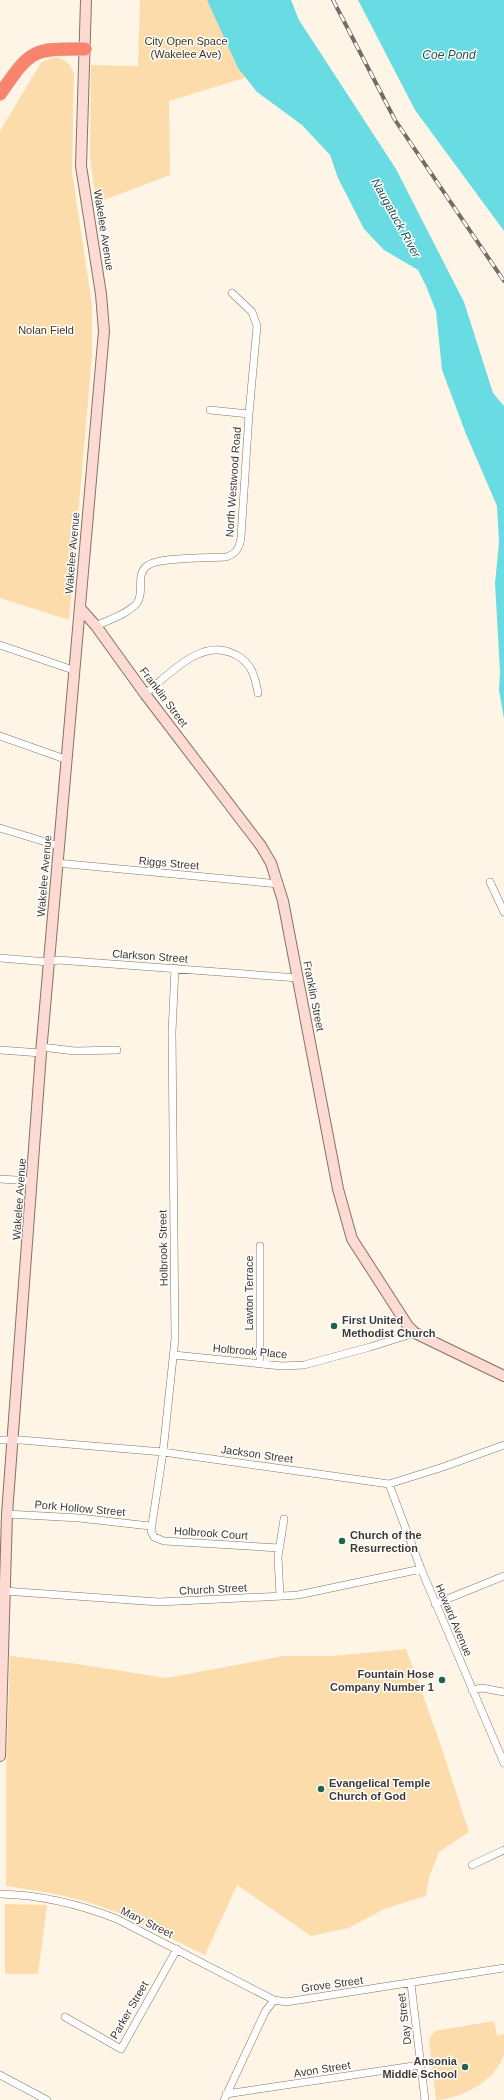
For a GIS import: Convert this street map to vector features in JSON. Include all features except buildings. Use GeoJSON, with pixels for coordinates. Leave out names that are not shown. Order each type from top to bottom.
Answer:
{"type":"FeatureCollection","features":[{"type":"Feature","properties":{"kind":"highway"},"geometry":{"type":"LineString","coordinates":[[0,94],[18,68],[29,56],[48,50],[85,49]]}},
{"type":"Feature","properties":{"kind":"main road","name":"Wakelee Avenue"},"geometry":{"type":"LineString","coordinates":[[0,1756],[0,1698],[4,1591],[12,1440],[48,962],[104,330],[102,294],[81,166],[86,0]]}},
{"type":"Feature","properties":{"kind":"main road","name":"Franklin Street"},"geometry":{"type":"LineString","coordinates":[[80,608],[96,626],[145,694],[261,846],[272,863],[279,884],[338,1189],[352,1239],[414,1333],[504,1376]]}},
{"type":"Feature","properties":{"kind":"street","name":"North Westwood Road"},"geometry":{"type":"LineString","coordinates":[[96,626],[135,605],[140,595],[142,572],[148,564],[160,561],[226,556],[235,553],[239,548],[249,414],[258,326],[252,312],[232,293]]}},
{"type":"Feature","properties":{"kind":"street"},"geometry":{"type":"LineString","coordinates":[[210,410],[249,414]]}},
{"type":"Feature","properties":{"kind":"street"},"geometry":{"type":"LineString","coordinates":[[0,645],[73,670]]}},
{"type":"Feature","properties":{"kind":"street"},"geometry":{"type":"LineString","coordinates":[[145,694],[190,658],[207,650],[215,649],[231,652],[245,661],[255,676],[258,693]]}},
{"type":"Feature","properties":{"kind":"street"},"geometry":{"type":"LineString","coordinates":[[0,736],[65,759]]}},
{"type":"Feature","properties":{"kind":"street"},"geometry":{"type":"LineString","coordinates":[[0,828],[59,846]]}},
{"type":"Feature","properties":{"kind":"street","name":"Riggs Street"},"geometry":{"type":"LineString","coordinates":[[57,863],[279,884]]}},
{"type":"Feature","properties":{"kind":"street"},"geometry":{"type":"LineString","coordinates":[[490,882],[504,912]]}},
{"type":"Feature","properties":{"kind":"street","name":"Clarkson Street"},"geometry":{"type":"LineString","coordinates":[[0,958],[48,962],[58,960],[298,978]]}},
{"type":"Feature","properties":{"kind":"street","name":"Holbrook Street"},"geometry":{"type":"LineString","coordinates":[[150,1526],[162,1452],[174,1355],[172,1032],[175,968]]}},
{"type":"Feature","properties":{"kind":"street"},"geometry":{"type":"LineString","coordinates":[[0,1050],[117,1050]]}},
{"type":"Feature","properties":{"kind":"street"},"geometry":{"type":"LineString","coordinates":[[0,1179],[32,1181]]}},
{"type":"Feature","properties":{"kind":"street","name":"Lawton Terrace"},"geometry":{"type":"LineString","coordinates":[[260,1246],[260,1364]]}},
{"type":"Feature","properties":{"kind":"street","name":"Holbrook Place"},"geometry":{"type":"LineString","coordinates":[[174,1355],[282,1366],[315,1363],[400,1339],[414,1333]]}},
{"type":"Feature","properties":{"kind":"street","name":"Jackson Street"},"geometry":{"type":"LineString","coordinates":[[0,1440],[162,1452],[389,1484],[443,1467],[504,1445]]}},
{"type":"Feature","properties":{"kind":"street","name":"Howard Avenue"},"geometry":{"type":"LineString","coordinates":[[389,1484],[420,1569],[504,1763]]}},
{"type":"Feature","properties":{"kind":"street","name":"Pork Hollow Street"},"geometry":{"type":"LineString","coordinates":[[7,1514],[79,1518],[150,1526]]}},
{"type":"Feature","properties":{"kind":"street"},"geometry":{"type":"LineString","coordinates":[[280,1596],[279,1548],[284,1519]]}},
{"type":"Feature","properties":{"kind":"street","name":"Holbrook Court"},"geometry":{"type":"LineString","coordinates":[[150,1526],[154,1537],[164,1541],[279,1548]]}},
{"type":"Feature","properties":{"kind":"street","name":"Church Street"},"geometry":{"type":"LineString","coordinates":[[4,1591],[159,1602],[280,1596],[298,1594],[420,1569]]}},
{"type":"Feature","properties":{"kind":"street"},"geometry":{"type":"LineString","coordinates":[[435,1604],[504,1576]]}},
{"type":"Feature","properties":{"kind":"street"},"geometry":{"type":"LineString","coordinates":[[472,1690],[482,1688],[504,1692]]}},
{"type":"Feature","properties":{"kind":"street"},"geometry":{"type":"LineString","coordinates":[[472,1865],[504,1850]]}},
{"type":"Feature","properties":{"kind":"street","name":"Mary Street"},"geometry":{"type":"LineString","coordinates":[[0,1894],[22,1895],[56,1900],[91,1909],[117,1919],[274,2000]]}},
{"type":"Feature","properties":{"kind":"street","name":"Parker Street"},"geometry":{"type":"LineString","coordinates":[[65,2017],[121,2049],[177,1949]]}},
{"type":"Feature","properties":{"kind":"street","name":"Grove Street"},"geometry":{"type":"LineString","coordinates":[[274,2000],[286,2002],[410,1984],[504,1968]]}},
{"type":"Feature","properties":{"kind":"street","name":"Day Street"},"geometry":{"type":"LineString","coordinates":[[410,1984],[425,2100]]}},
{"type":"Feature","properties":{"kind":"street"},"geometry":{"type":"LineString","coordinates":[[225,2097],[265,2012],[274,2000]]}},
{"type":"Feature","properties":{"kind":"street","name":"Avon Street"},"geometry":{"type":"LineString","coordinates":[[225,2097],[420,2065]]}},
{"type":"Feature","properties":{"kind":"street"},"geometry":{"type":"LineString","coordinates":[[0,2075],[47,2100]]}},
{"type":"Feature","properties":{"kind":"green space","name":"City Open Space (Wakelee Ave)"},"geometry":{"type":"Polygon","coordinates":[[[140,0],[277,0],[294,63],[169,101],[170,175],[96,203],[90,157],[91,65],[138,66],[140,0]]]}},
{"type":"Feature","properties":{"kind":"green space","name":"Nolan Field"},"geometry":{"type":"Polygon","coordinates":[[[53,57],[66,62],[71,66],[74,73],[72,172],[92,305],[92,355],[69,620],[0,598],[0,131],[41,63],[53,57]]]}},
{"type":"Feature","properties":{"kind":"green space"},"geometry":{"type":"Polygon","coordinates":[[[406,1649],[438,1737],[469,1832],[439,1852],[429,1877],[426,1896],[384,1909],[349,1928],[311,1936],[237,1885],[205,1955],[117,1912],[57,1894],[6,1886],[6,1779],[10,1656],[71,1663],[166,1678],[284,1656],[332,1656],[406,1649]]]}},
{"type":"Feature","properties":{"kind":"green space"},"geometry":{"type":"Polygon","coordinates":[[[5,1904],[47,1905],[38,1974],[5,1974],[5,1904]]]}},
{"type":"Feature","properties":{"kind":"green space","name":"Ansonia Middle School"},"geometry":{"type":"Polygon","coordinates":[[[494,2021],[497,2035],[504,2034],[504,2053],[501,2062],[495,2071],[487,2079],[467,2092],[446,2099],[436,2100],[429,2039],[435,2031],[494,2021]]]}},
{"type":"Feature","properties":{"kind":"water","name":"Naugatuck River"},"geometry":{"type":"Polygon","coordinates":[[[207,0],[291,0],[299,20],[396,169],[464,302],[493,393],[504,406],[504,719],[499,690],[500,672],[495,583],[499,543],[497,506],[466,434],[442,370],[436,311],[426,286],[418,270],[384,250],[364,229],[338,178],[330,155],[302,125],[257,92],[238,68],[207,0]]]}},
{"type":"Feature","properties":{"kind":"water","name":"Coe Pond"},"geometry":{"type":"Polygon","coordinates":[[[358,0],[504,0],[504,231],[415,110],[358,0]]]}},
{"type":"Feature","properties":{"kind":"railway"},"geometry":{"type":"LineString","coordinates":[[333,0],[395,120],[504,281]]}},
{"type":"Feature","properties":{"kind":"place","name":"First United Methodist Church"},"geometry":{"type":"Point","coordinates":[334,1326]}},
{"type":"Feature","properties":{"kind":"place","name":"Church of the Resurrection"},"geometry":{"type":"Point","coordinates":[342,1541]}},
{"type":"Feature","properties":{"kind":"place","name":"Fountain Hose Company Number 1"},"geometry":{"type":"Point","coordinates":[442,1680]}},
{"type":"Feature","properties":{"kind":"place","name":"Evangelical Temple Church of God"},"geometry":{"type":"Point","coordinates":[321,1789]}},
{"type":"Feature","properties":{"kind":"place","name":"Ansonia Middle School"},"geometry":{"type":"Point","coordinates":[465,2067]}}]}
